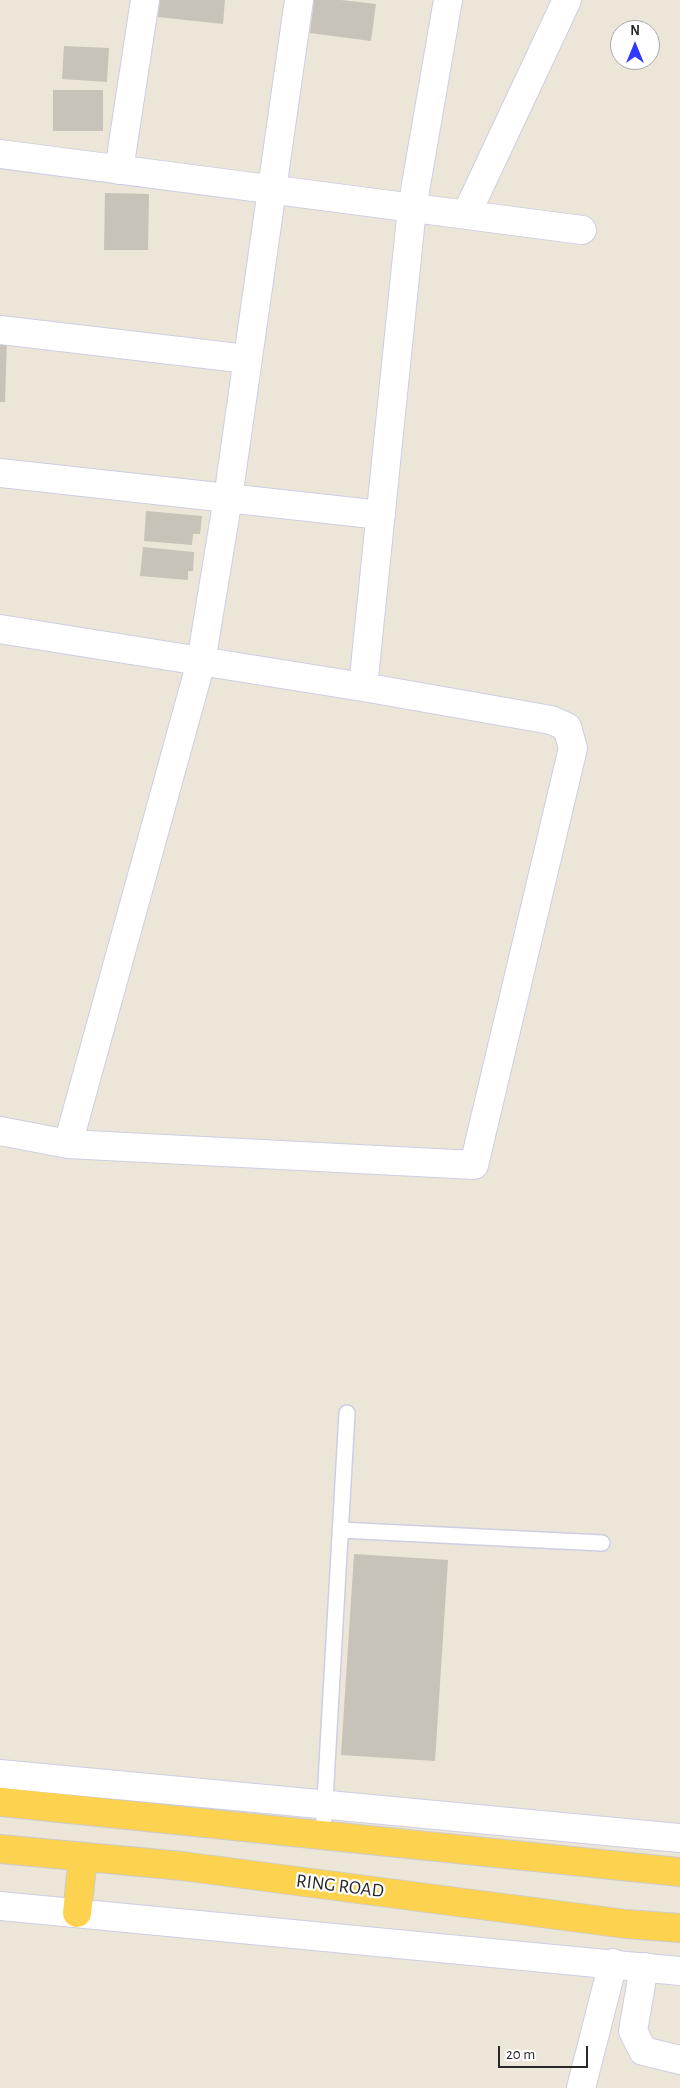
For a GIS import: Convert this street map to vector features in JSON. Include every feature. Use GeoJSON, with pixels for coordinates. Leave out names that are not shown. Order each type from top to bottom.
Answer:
{"type":"FeatureCollection","features":[{"type":"Feature","properties":{"kind":"highway"},"geometry":{"type":"LineString","coordinates":[[0,1802],[680,1872]]}},
{"type":"Feature","properties":{"kind":"highway","name":"RING ROAD"},"geometry":{"type":"LineString","coordinates":[[0,1849],[182,1866],[626,1924],[680,1928]]}},
{"type":"Feature","properties":{"kind":"highway"},"geometry":{"type":"LineString","coordinates":[[77,1913],[83,1857]]}},
{"type":"Feature","properties":{"kind":"street"},"geometry":{"type":"LineString","coordinates":[[119,170],[145,0]]}},
{"type":"Feature","properties":{"kind":"street"},"geometry":{"type":"LineString","coordinates":[[68,1144],[201,662],[228,498],[299,0]]}},
{"type":"Feature","properties":{"kind":"street"},"geometry":{"type":"LineString","coordinates":[[363,687],[412,208],[448,0]]}},
{"type":"Feature","properties":{"kind":"street"},"geometry":{"type":"LineString","coordinates":[[466,215],[567,0]]}},
{"type":"Feature","properties":{"kind":"street"},"geometry":{"type":"LineString","coordinates":[[0,154],[582,230]]}},
{"type":"Feature","properties":{"kind":"street"},"geometry":{"type":"LineString","coordinates":[[0,330],[247,360]]}},
{"type":"Feature","properties":{"kind":"street"},"geometry":{"type":"LineString","coordinates":[[0,473],[381,515]]}},
{"type":"Feature","properties":{"kind":"street"},"geometry":{"type":"LineString","coordinates":[[0,629],[363,687],[552,720],[566,727],[573,748],[474,1165],[68,1144],[0,1131]]}},
{"type":"Feature","properties":{"kind":"street"},"geometry":{"type":"LineString","coordinates":[[0,1774],[680,1838]]}},
{"type":"Feature","properties":{"kind":"street"},"geometry":{"type":"LineString","coordinates":[[0,1906],[613,1963],[680,1971]]}},
{"type":"Feature","properties":{"kind":"street"},"geometry":{"type":"LineString","coordinates":[[581,2088],[613,1963]]}},
{"type":"Feature","properties":{"kind":"street"},"geometry":{"type":"LineString","coordinates":[[644,1967],[632,2031],[643,2051],[680,2060]]}},
{"type":"Feature","properties":{"kind":"lane"},"geometry":{"type":"LineString","coordinates":[[323,1835],[346,1413]]}},
{"type":"Feature","properties":{"kind":"lane"},"geometry":{"type":"LineString","coordinates":[[340,1530],[602,1544]]}},
{"type":"Feature","properties":{"kind":"building"},"geometry":{"type":"Polygon","coordinates":[[[160,0],[225,0],[223,24],[158,17],[160,0]]]}},
{"type":"Feature","properties":{"kind":"building"},"geometry":{"type":"Polygon","coordinates":[[[314,0],[341,0],[376,4],[371,41],[310,33],[314,0]]]}},
{"type":"Feature","properties":{"kind":"building"},"geometry":{"type":"Polygon","coordinates":[[[64,46],[109,48],[107,82],[62,79],[64,46]]]}},
{"type":"Feature","properties":{"kind":"building"},"geometry":{"type":"Polygon","coordinates":[[[53,90],[103,90],[103,131],[53,131],[53,90]]]}},
{"type":"Feature","properties":{"kind":"building"},"geometry":{"type":"Polygon","coordinates":[[[105,193],[149,194],[148,250],[104,250],[105,193]]]}},
{"type":"Feature","properties":{"kind":"building"},"geometry":{"type":"Polygon","coordinates":[[[0,339],[7,339],[5,402],[0,402],[0,339]]]}},
{"type":"Feature","properties":{"kind":"building"},"geometry":{"type":"Polygon","coordinates":[[[146,511],[202,516],[200,534],[193,534],[192,545],[144,541],[146,511]]]}},
{"type":"Feature","properties":{"kind":"building"},"geometry":{"type":"Polygon","coordinates":[[[143,547],[194,552],[193,571],[188,571],[188,580],[140,576],[143,547]]]}},
{"type":"Feature","properties":{"kind":"building"},"geometry":{"type":"Polygon","coordinates":[[[354,1554],[448,1560],[435,1761],[341,1755],[354,1554]]]}}]}
